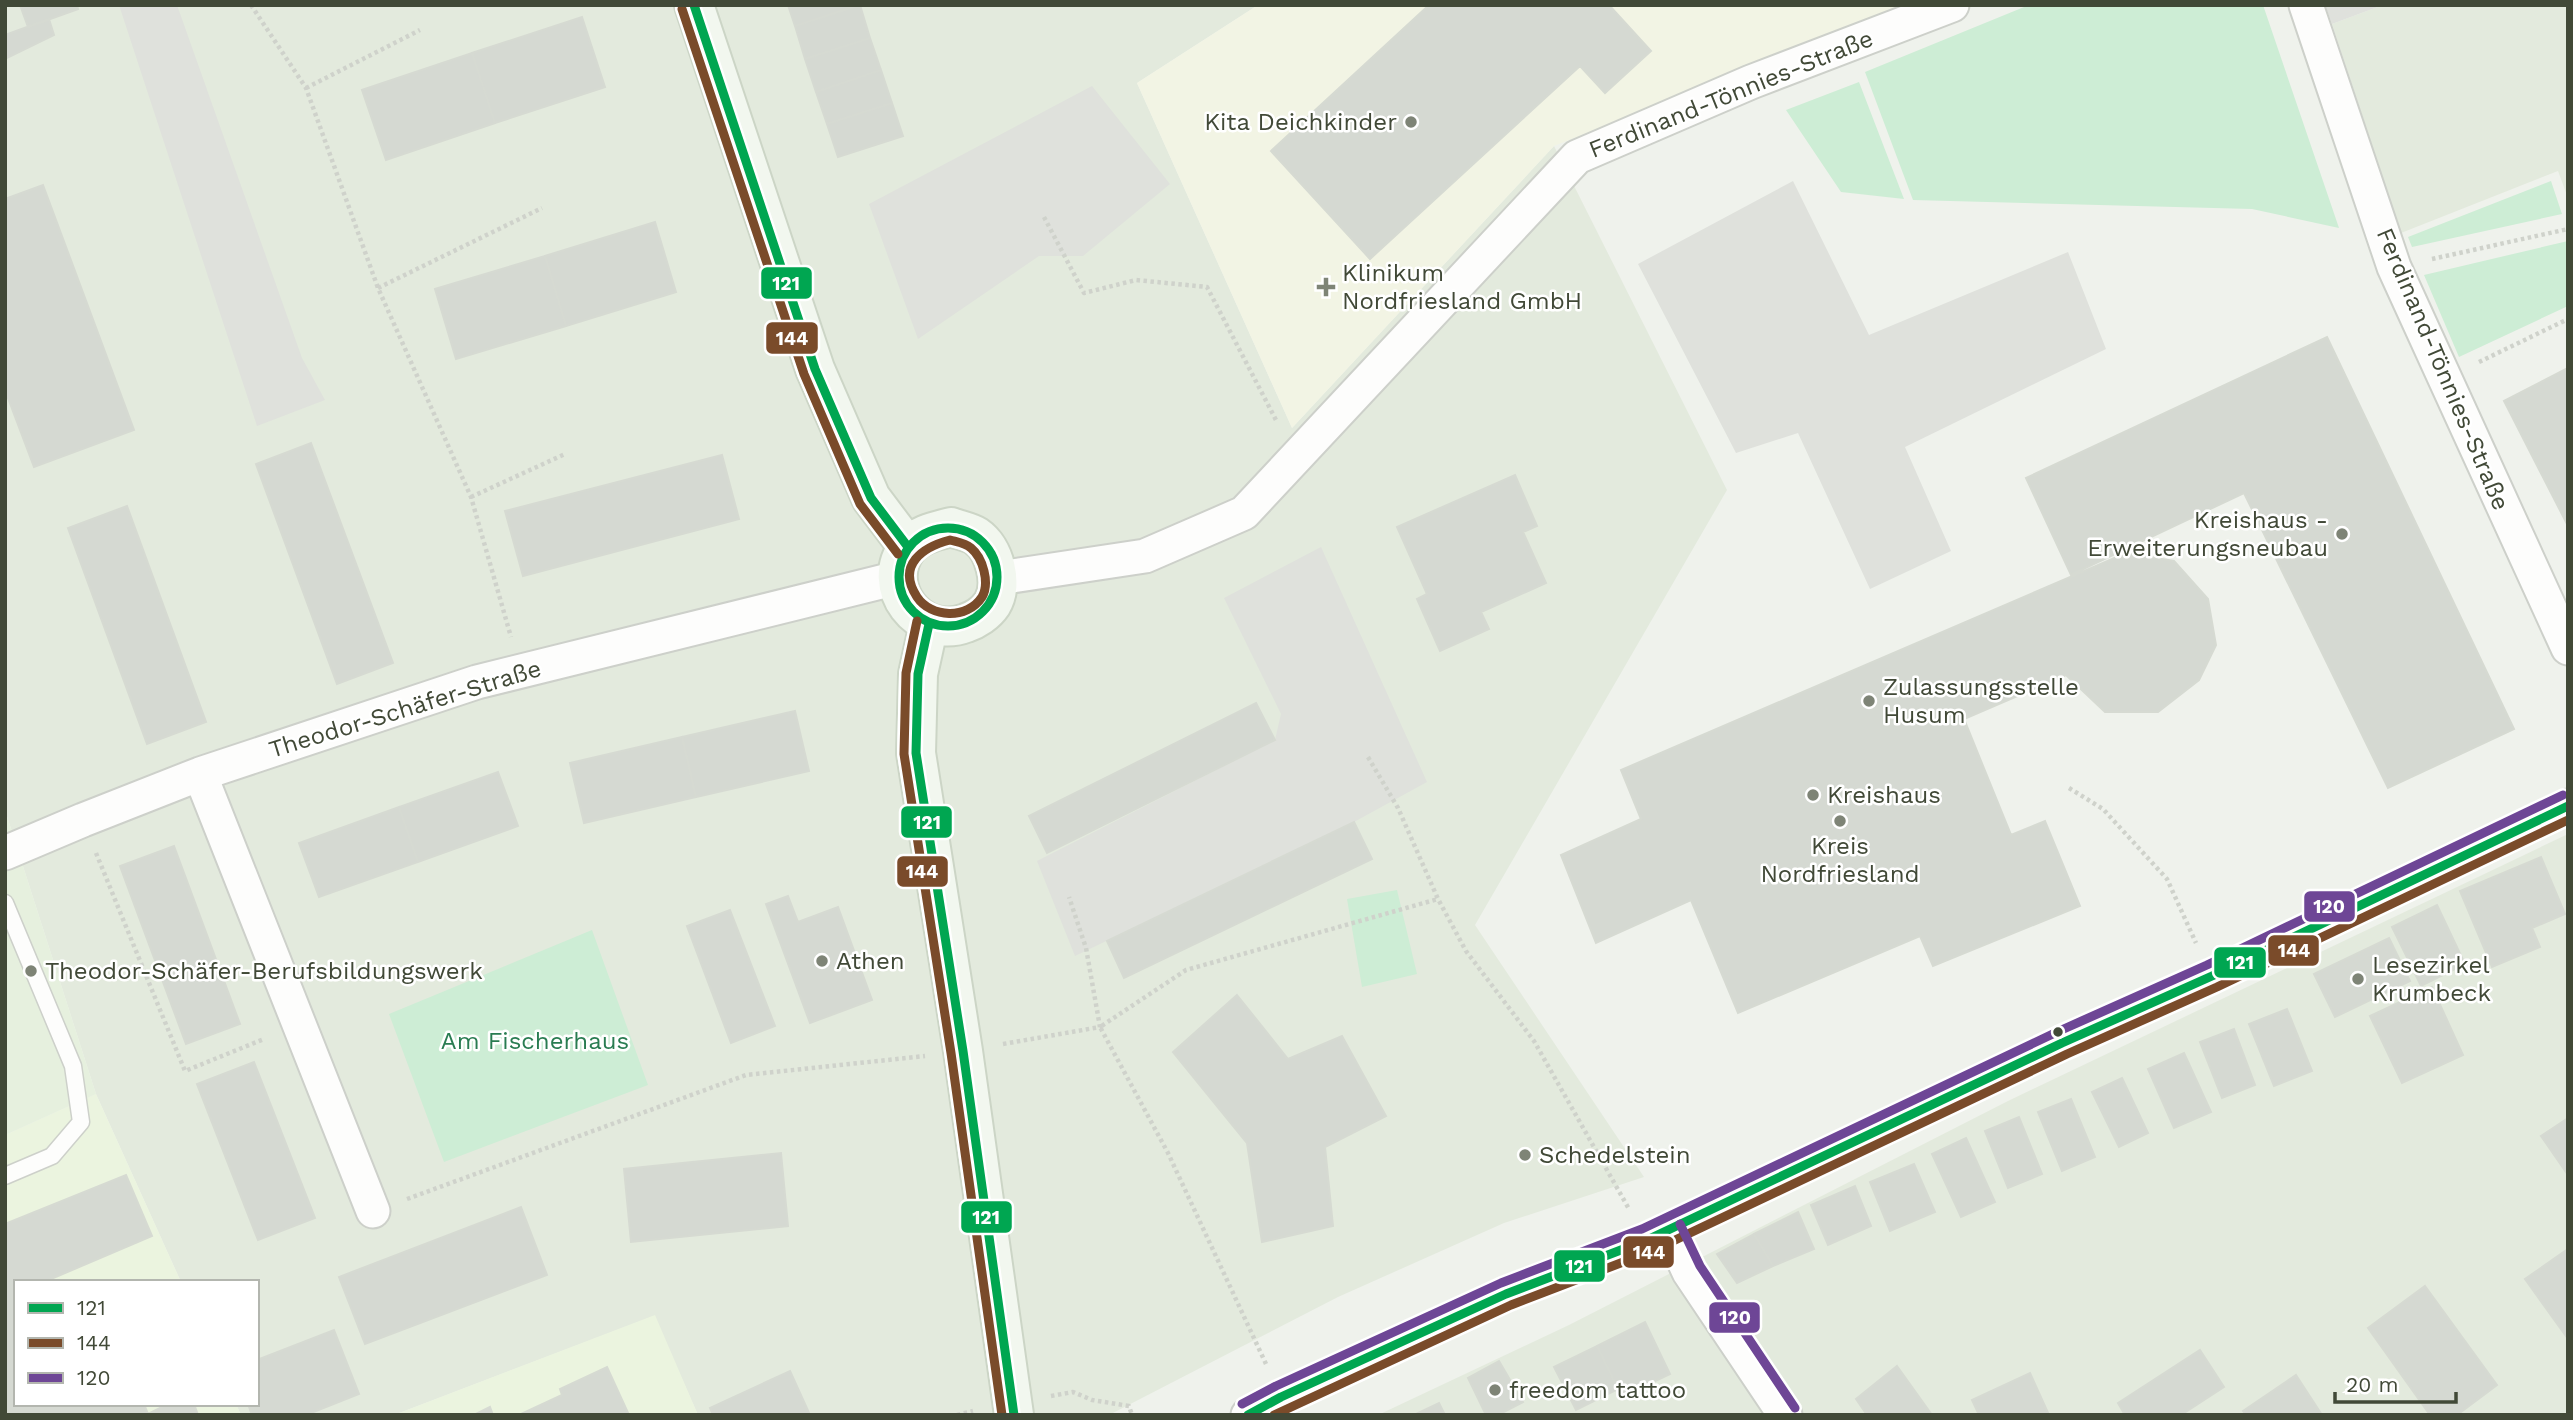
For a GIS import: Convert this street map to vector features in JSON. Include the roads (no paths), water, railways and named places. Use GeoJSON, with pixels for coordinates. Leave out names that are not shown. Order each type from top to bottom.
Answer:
{"type":"FeatureCollection","features":[{"type":"Feature","properties":{"kind":"main road"},"geometry":{"type":"LineString","coordinates":[[694,5],[815,369],[871,498],[903,563],[908,607],[929,624],[944,629],[975,620],[993,604],[999,578],[993,558],[977,537],[951,527],[927,533],[903,563]]}},
{"type":"Feature","properties":{"kind":"main road"},"geometry":{"type":"LineString","coordinates":[[929,624],[918,674],[916,753],[1014,1415]]}},
{"type":"Feature","properties":{"kind":"street","name":"Ferdinand-Tönnies-Straße"},"geometry":{"type":"LineString","coordinates":[[999,578],[1145,556],[1244,513],[1577,157],[1726,92],[1952,5]]}},
{"type":"Feature","properties":{"kind":"street","name":"Ferdinand-Tönnies-Straße"},"geometry":{"type":"LineString","coordinates":[[2305,5],[2394,267],[2568,648]]}},
{"type":"Feature","properties":{"kind":"street","name":"Theodor-Schäfer-Straße"},"geometry":{"type":"LineString","coordinates":[[5,853],[200,774],[477,682],[521,672],[903,563]]}},
{"type":"Feature","properties":{"kind":"street"},"geometry":{"type":"LineString","coordinates":[[200,774],[373,1211]]}},
{"type":"Feature","properties":{"kind":"street"},"geometry":{"type":"LineString","coordinates":[[1248,1415],[1281,1397],[1506,1294],[1658,1235],[2568,806]]}},
{"type":"Feature","properties":{"kind":"street"},"geometry":{"type":"LineString","coordinates":[[1658,1235],[1689,1272],[1785,1415]]}},
{"type":"Feature","properties":{"kind":"lane"},"geometry":{"type":"LineString","coordinates":[[5,903],[73,1066],[81,1122],[52,1156],[5,1176]]}},
{"type":"Feature","properties":{"kind":"place","name":"Kita Deichkinder"},"geometry":{"type":"Point","coordinates":[1411,122]}},
{"type":"Feature","properties":{"kind":"place","name":"Klinikum Nordfriesland GmbH"},"geometry":{"type":"Point","coordinates":[1326,287]}},
{"type":"Feature","properties":{"kind":"place","name":"Kreishaus - Erweiterungsneubau"},"geometry":{"type":"Point","coordinates":[2342,534]}},
{"type":"Feature","properties":{"kind":"place","name":"Zulassungsstelle Husum"},"geometry":{"type":"Point","coordinates":[1869,701]}},
{"type":"Feature","properties":{"kind":"place","name":"Kreishaus"},"geometry":{"type":"Point","coordinates":[1813,795]}},
{"type":"Feature","properties":{"kind":"place","name":"Kreis Nordfriesland"},"geometry":{"type":"Point","coordinates":[1840,821]}},
{"type":"Feature","properties":{"kind":"place","name":"Athen"},"geometry":{"type":"Point","coordinates":[822,961]}},
{"type":"Feature","properties":{"kind":"place","name":"Theodor-Schäfer-Berufsbildungswerk"},"geometry":{"type":"Point","coordinates":[31,971]}},
{"type":"Feature","properties":{"kind":"place","name":"Lesezirkel Krumbeck"},"geometry":{"type":"Point","coordinates":[2358,979]}},
{"type":"Feature","properties":{"kind":"place","name":"Schedelstein"},"geometry":{"type":"Point","coordinates":[1525,1155]}},
{"type":"Feature","properties":{"kind":"place","name":"freedom tattoo"},"geometry":{"type":"Point","coordinates":[1495,1390]}},
{"type":"Feature","properties":{"kind":"park label","name":"Am Fischerhaus"},"geometry":{"type":"Point","coordinates":[535,1041]}}]}
